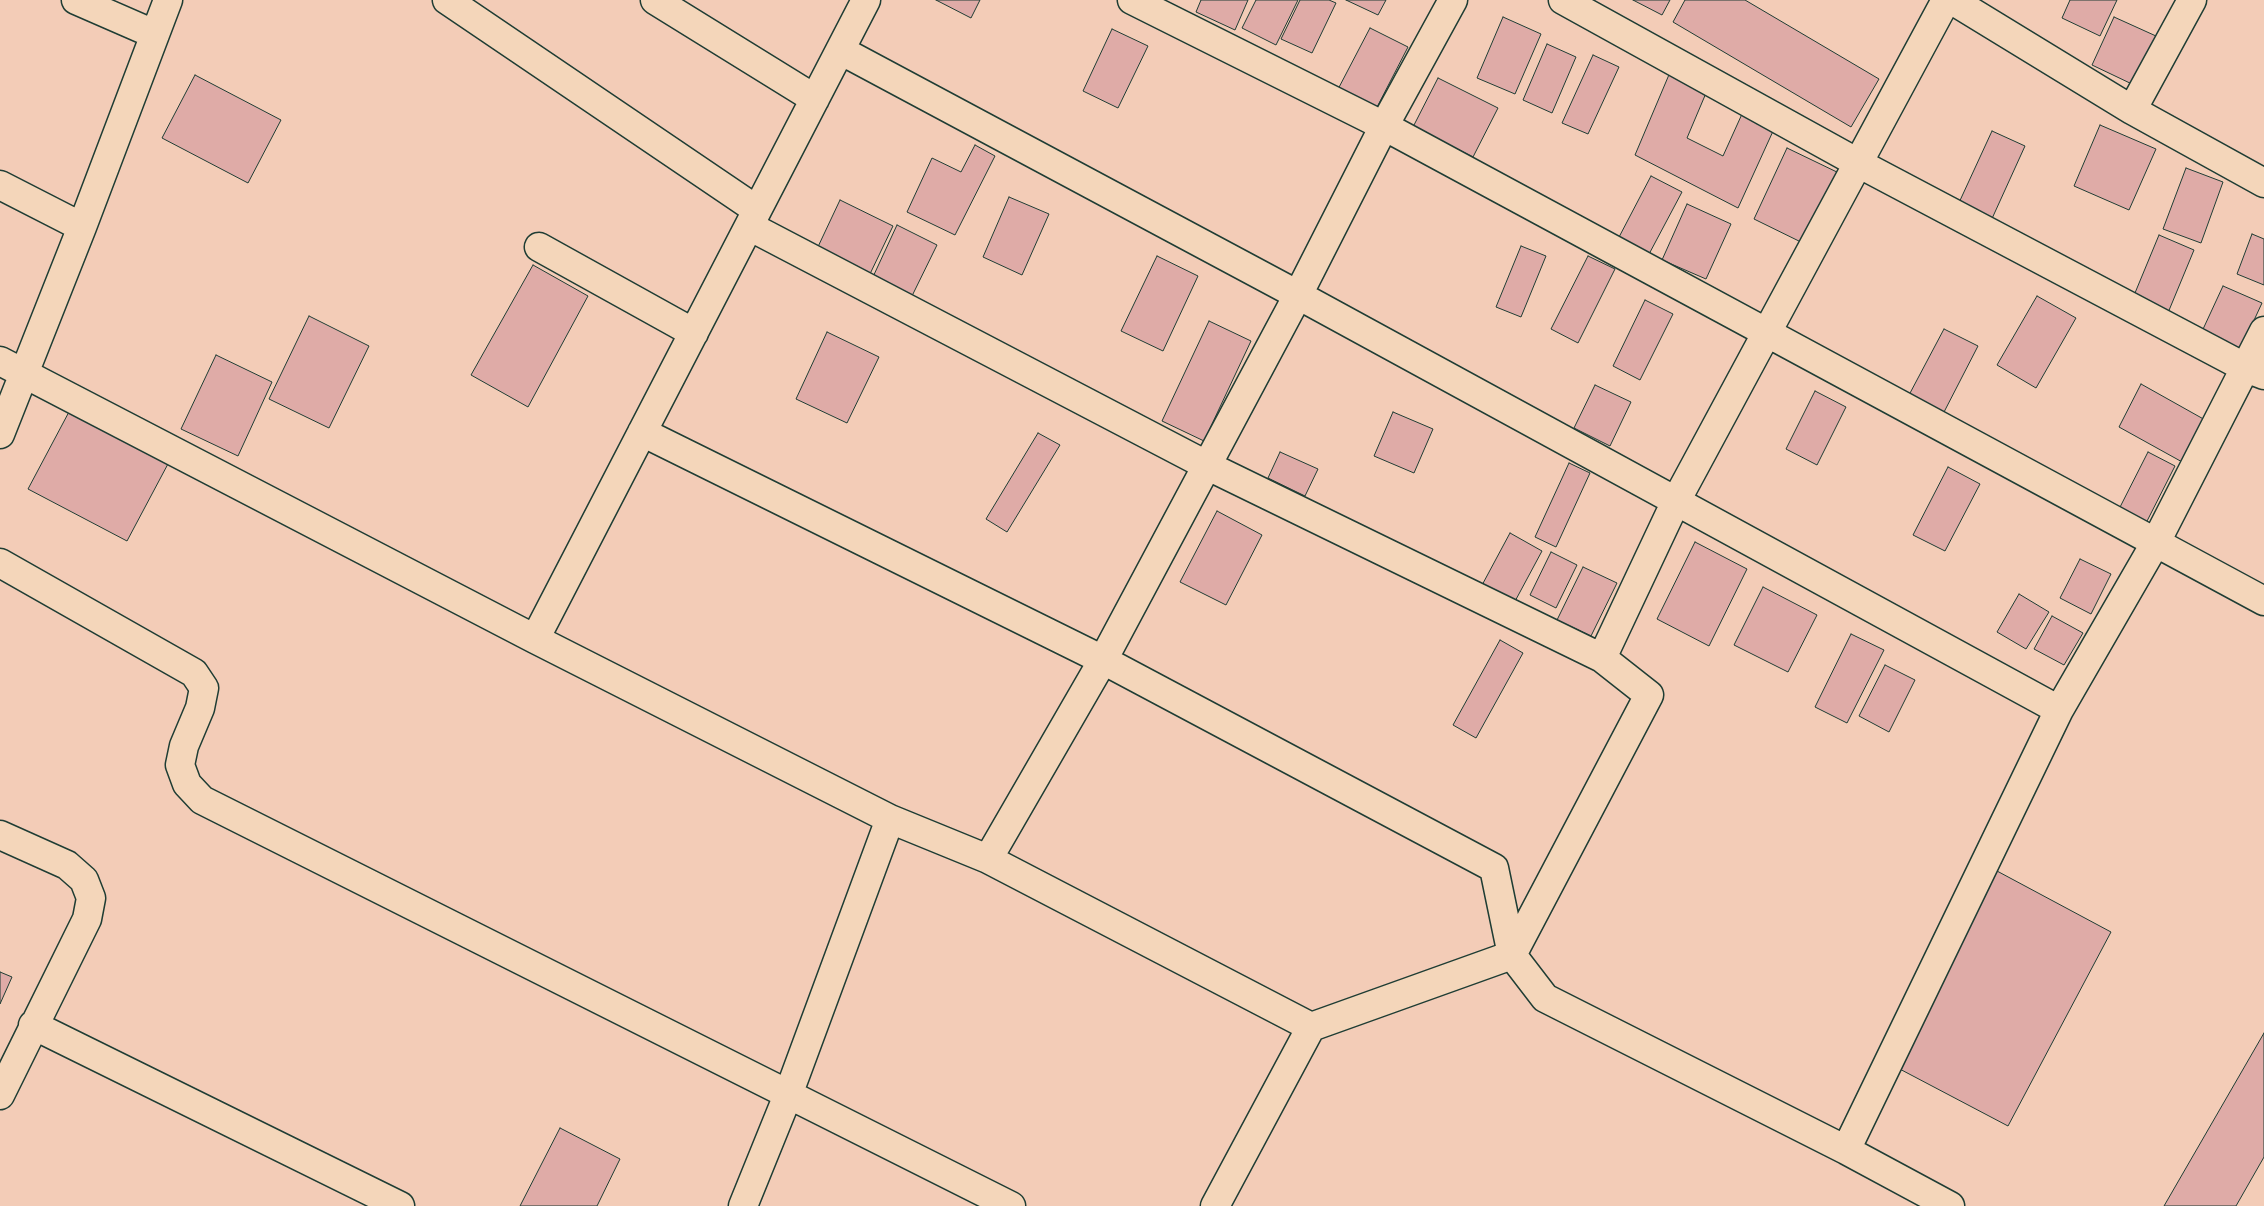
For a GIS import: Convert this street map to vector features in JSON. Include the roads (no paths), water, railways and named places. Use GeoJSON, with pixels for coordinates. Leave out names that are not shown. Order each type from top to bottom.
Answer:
{"type":"FeatureCollection","features":[{"type":"Feature","properties":{"kind":"street"},"geometry":{"type":"LineString","coordinates":[[76,0],[154,34]]}},
{"type":"Feature","properties":{"kind":"street"},"geometry":{"type":"LineString","coordinates":[[0,434],[82,227],[168,0]]}},
{"type":"Feature","properties":{"kind":"street"},"geometry":{"type":"LineString","coordinates":[[447,0],[753,218],[1208,466],[1602,658],[1649,695],[1512,955],[1312,1027],[1215,1206]]}},
{"type":"Feature","properties":{"kind":"street"},"geometry":{"type":"LineString","coordinates":[[655,0],[815,99]]}},
{"type":"Feature","properties":{"kind":"street"},"geometry":{"type":"LineString","coordinates":[[535,640],[866,0]]}},
{"type":"Feature","properties":{"kind":"street"},"geometry":{"type":"LineString","coordinates":[[1132,0],[1384,126],[2264,601]]}},
{"type":"Feature","properties":{"kind":"street"},"geometry":{"type":"LineString","coordinates":[[988,859],[1104,660],[1298,295],[1384,126],[1453,0]]}},
{"type":"Feature","properties":{"kind":"street"},"geometry":{"type":"LineString","coordinates":[[1563,0],[1858,163],[2255,371]]}},
{"type":"Feature","properties":{"kind":"street"},"geometry":{"type":"LineString","coordinates":[[1602,658],[1676,500],[1946,0]]}},
{"type":"Feature","properties":{"kind":"street"},"geometry":{"type":"LineString","coordinates":[[1952,0],[2132,110],[2264,183]]}},
{"type":"Feature","properties":{"kind":"street"},"geometry":{"type":"LineString","coordinates":[[2132,110],[2192,0]]}},
{"type":"Feature","properties":{"kind":"street"},"geometry":{"type":"LineString","coordinates":[[840,50],[1298,295],[2059,710]]}},
{"type":"Feature","properties":{"kind":"street"},"geometry":{"type":"LineString","coordinates":[[0,184],[82,227]]}},
{"type":"Feature","properties":{"kind":"street"},"geometry":{"type":"LineString","coordinates":[[539,247],[694,333]]}},
{"type":"Feature","properties":{"kind":"street"},"geometry":{"type":"LineString","coordinates":[[1846,1150],[2059,710],[2255,371],[2264,331]]}},
{"type":"Feature","properties":{"kind":"street"},"geometry":{"type":"LineString","coordinates":[[0,361],[535,640],[890,819],[988,859],[1312,1027]]}},
{"type":"Feature","properties":{"kind":"street"},"geometry":{"type":"LineString","coordinates":[[642,432],[1104,660],[1494,868],[1512,955],[1545,998],[1846,1150],[1950,1206]]}},
{"type":"Feature","properties":{"kind":"street"},"geometry":{"type":"LineString","coordinates":[[0,563],[194,673],[204,688],[200,708],[184,746],[180,765],[187,784],[202,800],[1011,1206]]}},
{"type":"Feature","properties":{"kind":"street"},"geometry":{"type":"LineString","coordinates":[[743,1206],[788,1094],[890,819]]}},
{"type":"Feature","properties":{"kind":"street"},"geometry":{"type":"LineString","coordinates":[[0,836],[67,865],[84,880],[91,898],[87,919],[0,1095]]}},
{"type":"Feature","properties":{"kind":"street"},"geometry":{"type":"LineString","coordinates":[[33,1026],[400,1206]]}}]}
